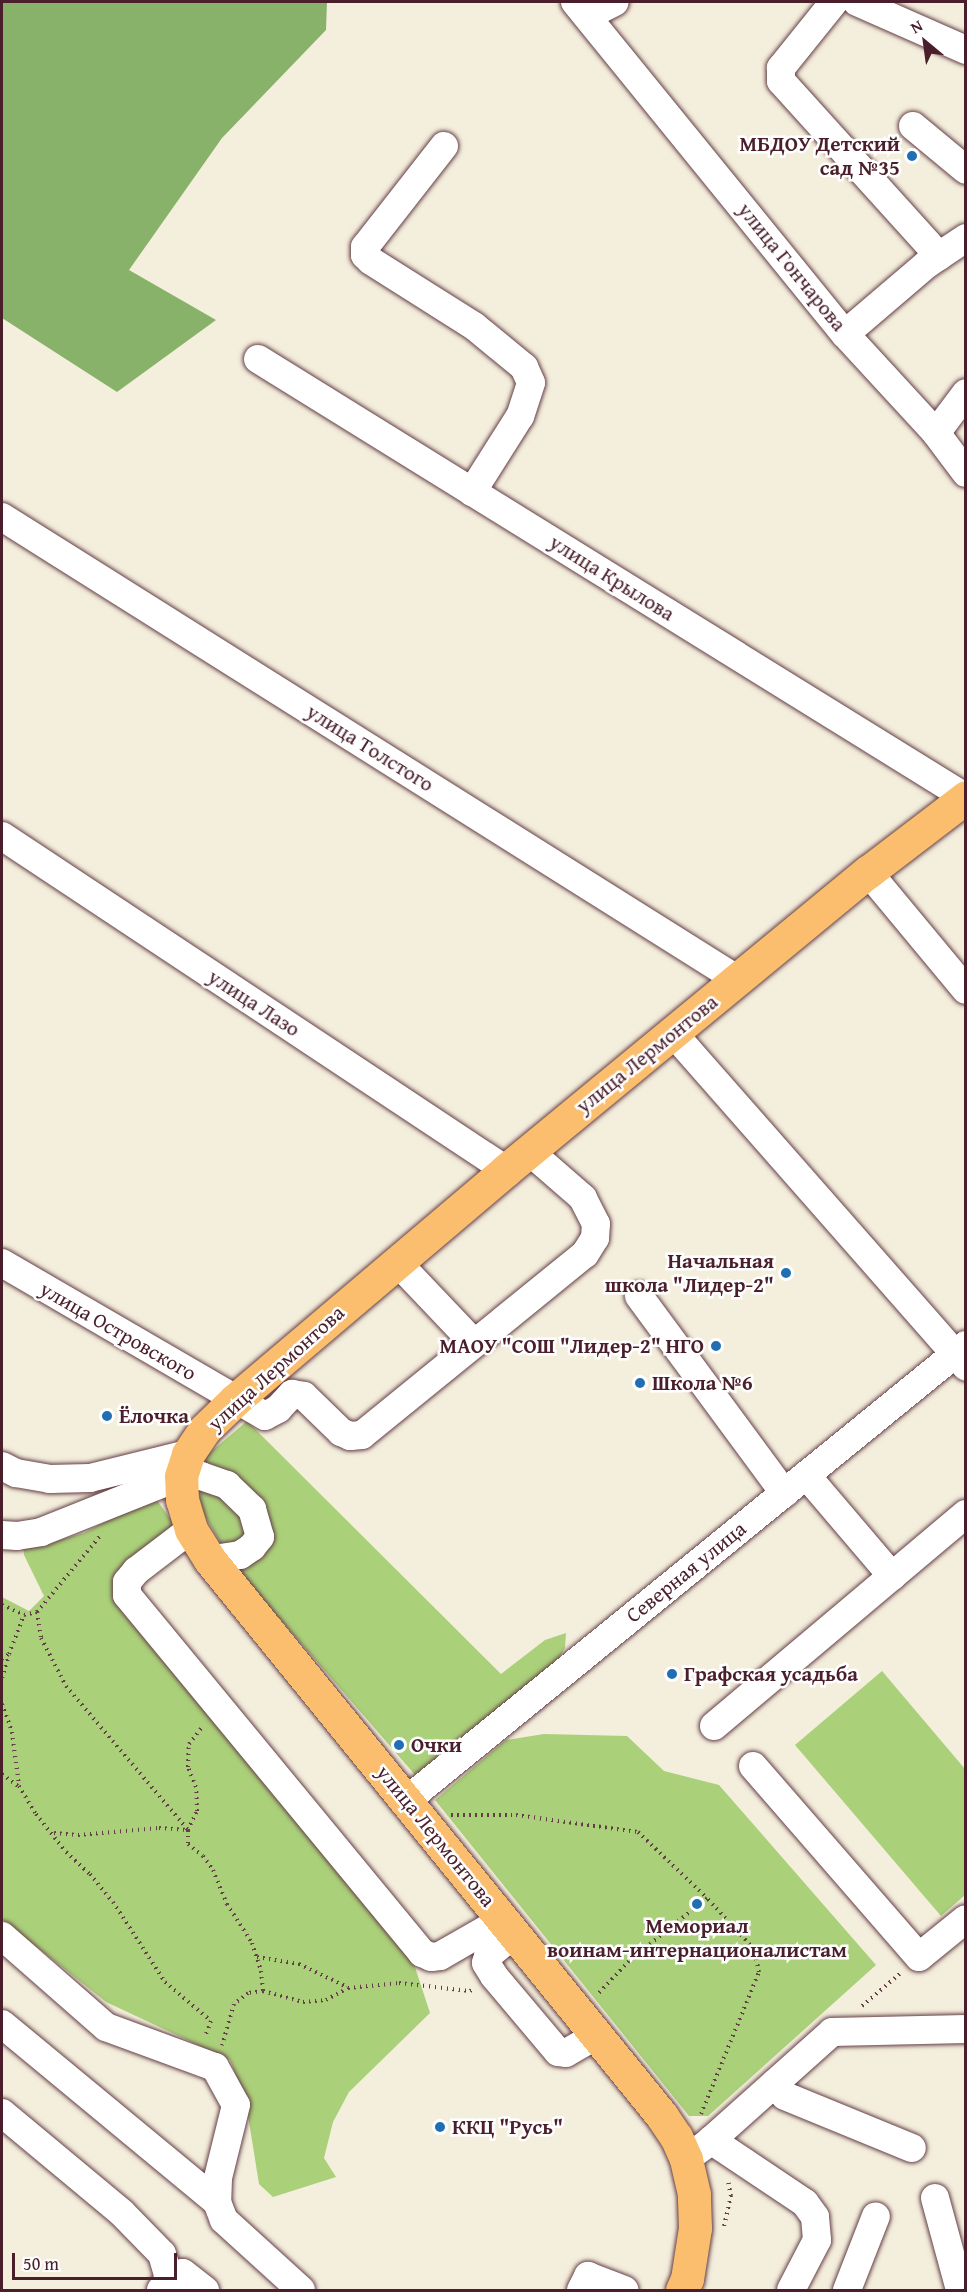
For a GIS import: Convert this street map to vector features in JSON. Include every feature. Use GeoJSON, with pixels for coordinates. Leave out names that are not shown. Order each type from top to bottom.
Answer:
{"type":"FeatureCollection","features":[{"type":"Feature","properties":{"kind":"main road","name":"улица Лермонтова"},"geometry":{"type":"LineString","coordinates":[[682,2290],[687,2279],[695,2228],[694,2194],[699,2138],[663,2116],[510,1927],[415,1793],[210,1560],[191,1529],[182,1500],[184,1465],[204,1430],[397,1262],[868,872],[965,797]]}},
{"type":"Feature","properties":{"kind":"street"},"geometry":{"type":"LineString","coordinates":[[581,9],[615,2]]}},
{"type":"Feature","properties":{"kind":"street"},"geometry":{"type":"LineString","coordinates":[[834,2],[781,68],[781,81],[939,256]]}},
{"type":"Feature","properties":{"kind":"street"},"geometry":{"type":"LineString","coordinates":[[857,2],[966,51]]}},
{"type":"Feature","properties":{"kind":"street","name":"улица Гончарова"},"geometry":{"type":"LineString","coordinates":[[581,9],[845,334],[936,433],[966,473]]}},
{"type":"Feature","properties":{"kind":"street"},"geometry":{"type":"LineString","coordinates":[[913,126],[966,170]]}},
{"type":"Feature","properties":{"kind":"street"},"geometry":{"type":"LineString","coordinates":[[444,146],[365,247],[365,255],[370,261],[474,326],[524,367],[531,383],[520,416],[472,492]]}},
{"type":"Feature","properties":{"kind":"street"},"geometry":{"type":"LineString","coordinates":[[845,334],[939,256],[966,238]]}},
{"type":"Feature","properties":{"kind":"street","name":"улица Крылова"},"geometry":{"type":"LineString","coordinates":[[258,359],[965,797]]}},
{"type":"Feature","properties":{"kind":"street"},"geometry":{"type":"LineString","coordinates":[[936,433],[966,393]]}},
{"type":"Feature","properties":{"kind":"street","name":"улица Толстого"},"geometry":{"type":"LineString","coordinates":[[2,517],[738,980]]}},
{"type":"Feature","properties":{"kind":"street","name":"улица Лазо"},"geometry":{"type":"LineString","coordinates":[[2,836],[518,1160],[583,1198],[596,1224],[595,1238],[585,1254],[473,1342]]}},
{"type":"Feature","properties":{"kind":"street"},"geometry":{"type":"LineString","coordinates":[[868,872],[966,990]]}},
{"type":"Feature","properties":{"kind":"street"},"geometry":{"type":"LineString","coordinates":[[673,1033],[962,1355]]}},
{"type":"Feature","properties":{"kind":"street"},"geometry":{"type":"LineString","coordinates":[[397,1262],[473,1342]]}},
{"type":"Feature","properties":{"kind":"street","name":"улица Островского"},"geometry":{"type":"LineString","coordinates":[[2,1263],[265,1416],[278,1409],[292,1394],[304,1396],[341,1432],[350,1436],[362,1435],[473,1342]]}},
{"type":"Feature","properties":{"kind":"street"},"geometry":{"type":"LineString","coordinates":[[639,1296],[784,1493]]}},
{"type":"Feature","properties":{"kind":"street","name":"Северная улица"},"geometry":{"type":"LineString","coordinates":[[415,1793],[806,1475],[962,1355]]}},
{"type":"Feature","properties":{"kind":"street"},"geometry":{"type":"LineString","coordinates":[[2,1535],[17,1536],[40,1532],[184,1465]]}},
{"type":"Feature","properties":{"kind":"street"},"geometry":{"type":"LineString","coordinates":[[2,1466],[16,1473],[50,1479],[90,1478],[184,1465],[201,1476],[227,1485],[252,1509],[260,1537],[252,1547],[240,1555],[210,1560]]}},
{"type":"Feature","properties":{"kind":"street"},"geometry":{"type":"LineString","coordinates":[[806,1475],[892,1576]]}},
{"type":"Feature","properties":{"kind":"street"},"geometry":{"type":"LineString","coordinates":[[714,1726],[966,1514]]}},
{"type":"Feature","properties":{"kind":"street"},"geometry":{"type":"LineString","coordinates":[[191,1529],[136,1571],[127,1582],[127,1595],[422,1953],[431,1957],[440,1956],[487,1929],[510,1927]]}},
{"type":"Feature","properties":{"kind":"street"},"geometry":{"type":"LineString","coordinates":[[753,1766],[919,1958],[966,1918]]}},
{"type":"Feature","properties":{"kind":"street"},"geometry":{"type":"LineString","coordinates":[[510,1927],[488,1956],[486,1963],[494,1976],[558,2052],[566,2053],[588,2023]]}},
{"type":"Feature","properties":{"kind":"street"},"geometry":{"type":"LineString","coordinates":[[2,1936],[106,2027],[206,2063],[236,2105],[219,2178],[217,2202],[224,2220],[301,2290]]}},
{"type":"Feature","properties":{"kind":"street"},"geometry":{"type":"LineString","coordinates":[[2,2024],[217,2202]]}},
{"type":"Feature","properties":{"kind":"street"},"geometry":{"type":"LineString","coordinates":[[791,2290],[816,2240],[814,2217],[805,2203],[699,2138],[775,2083],[832,2032],[966,2029]]}},
{"type":"Feature","properties":{"kind":"street"},"geometry":{"type":"LineString","coordinates":[[775,2083],[785,2096],[912,2148]]}},
{"type":"Feature","properties":{"kind":"street"},"geometry":{"type":"LineString","coordinates":[[2,2113],[122,2213],[162,2254],[165,2285],[183,2273],[206,2290]]}},
{"type":"Feature","properties":{"kind":"street"},"geometry":{"type":"LineString","coordinates":[[935,2198],[960,2290]]}},
{"type":"Feature","properties":{"kind":"street"},"geometry":{"type":"LineString","coordinates":[[847,2290],[876,2216]]}},
{"type":"Feature","properties":{"kind":"street"},"geometry":{"type":"LineString","coordinates":[[581,2290],[588,2276],[624,2290]]}},
{"type":"Feature","properties":{"kind":"path"},"geometry":{"type":"LineString","coordinates":[[2,1605],[24,1615],[37,1612],[54,1588],[103,1533]]}},
{"type":"Feature","properties":{"kind":"path"},"geometry":{"type":"LineString","coordinates":[[37,1612],[41,1638],[66,1686],[188,1830]]}},
{"type":"Feature","properties":{"kind":"path"},"geometry":{"type":"LineString","coordinates":[[2,1678],[24,1615]]}},
{"type":"Feature","properties":{"kind":"path"},"geometry":{"type":"LineString","coordinates":[[2,1659],[9,1654]]}},
{"type":"Feature","properties":{"kind":"path"},"geometry":{"type":"LineString","coordinates":[[2,1704],[12,1732],[19,1786]]}},
{"type":"Feature","properties":{"kind":"path"},"geometry":{"type":"LineString","coordinates":[[218,1707],[189,1744],[188,1767],[196,1786],[197,1811],[188,1830],[188,1844],[203,1856],[213,1870],[227,1904],[252,1943],[263,1991]]}},
{"type":"Feature","properties":{"kind":"path"},"geometry":{"type":"LineString","coordinates":[[2,1774],[19,1786],[36,1814],[66,1852],[90,1874],[112,1902],[165,1982],[211,2021],[206,2063]]}},
{"type":"Feature","properties":{"kind":"path"},"geometry":{"type":"LineString","coordinates":[[448,1815],[516,1815],[638,1832],[707,1898],[754,1949],[759,1972],[699,2138]]}},
{"type":"Feature","properties":{"kind":"path"},"geometry":{"type":"LineString","coordinates":[[53,1833],[78,1835],[159,1828],[188,1830]]}},
{"type":"Feature","properties":{"kind":"path"},"geometry":{"type":"LineString","coordinates":[[588,2023],[629,1961],[707,1898]]}},
{"type":"Feature","properties":{"kind":"path"},"geometry":{"type":"LineString","coordinates":[[257,1957],[299,1964],[348,1988]]}},
{"type":"Feature","properties":{"kind":"path"},"geometry":{"type":"LineString","coordinates":[[832,2032],[919,1958]]}},
{"type":"Feature","properties":{"kind":"path"},"geometry":{"type":"LineString","coordinates":[[206,2063],[234,2004],[248,1993],[263,1991],[303,2002],[326,2000],[348,1988],[399,1983],[470,1991],[494,1976]]}},
{"type":"Feature","properties":{"kind":"green space"},"geometry":{"type":"Polygon","coordinates":[[[2,2],[327,2],[326,30],[222,138],[129,270],[216,320],[117,392],[2,318],[2,2]]]}},
{"type":"Feature","properties":{"kind":"green space"},"geometry":{"type":"Polygon","coordinates":[[[247,1421],[501,1674],[545,1640],[566,1633],[565,1648],[556,1663],[416,1776],[229,1557],[199,1506],[206,1456],[247,1421]]]}},
{"type":"Feature","properties":{"kind":"green space"},"geometry":{"type":"Polygon","coordinates":[[[154,1496],[176,1527],[138,1556],[113,1591],[413,1961],[430,2013],[349,2092],[333,2122],[324,2158],[336,2177],[273,2197],[259,2184],[245,2097],[230,2060],[106,2002],[2,1919],[2,1597],[29,1611],[44,1596],[24,1555],[23,1547],[34,1539],[56,1541],[84,1533],[154,1496]]]}},
{"type":"Feature","properties":{"kind":"green space"},"geometry":{"type":"Polygon","coordinates":[[[882,1671],[965,1769],[965,1895],[941,1916],[795,1745],[882,1671]]]}},
{"type":"Feature","properties":{"kind":"green space"},"geometry":{"type":"Polygon","coordinates":[[[544,1734],[627,1736],[664,1771],[719,1785],[876,1965],[708,2116],[689,2116],[435,1800],[506,1740],[544,1734]]]}},
{"type":"Feature","properties":{"kind":"place","name":"МБДОУ Детский сад №35"},"geometry":{"type":"Point","coordinates":[912,156]}},
{"type":"Feature","properties":{"kind":"place","name":"Начальная школа \"Лидер-2\""},"geometry":{"type":"Point","coordinates":[786,1273]}},
{"type":"Feature","properties":{"kind":"place","name":"МАОУ \"СОШ \"Лидер-2\" НГО"},"geometry":{"type":"Point","coordinates":[716,1346]}},
{"type":"Feature","properties":{"kind":"place","name":"Школа №6"},"geometry":{"type":"Point","coordinates":[640,1383]}},
{"type":"Feature","properties":{"kind":"place","name":"Ёлочка"},"geometry":{"type":"Point","coordinates":[107,1416]}},
{"type":"Feature","properties":{"kind":"place","name":"Графская усадьба"},"geometry":{"type":"Point","coordinates":[672,1674]}},
{"type":"Feature","properties":{"kind":"place","name":"Очки"},"geometry":{"type":"Point","coordinates":[399,1745]}},
{"type":"Feature","properties":{"kind":"place","name":"Мемориал воинам-интернационалистам"},"geometry":{"type":"Point","coordinates":[697,1904]}},
{"type":"Feature","properties":{"kind":"place","name":"ККЦ \"Русь\""},"geometry":{"type":"Point","coordinates":[440,2127]}}]}
